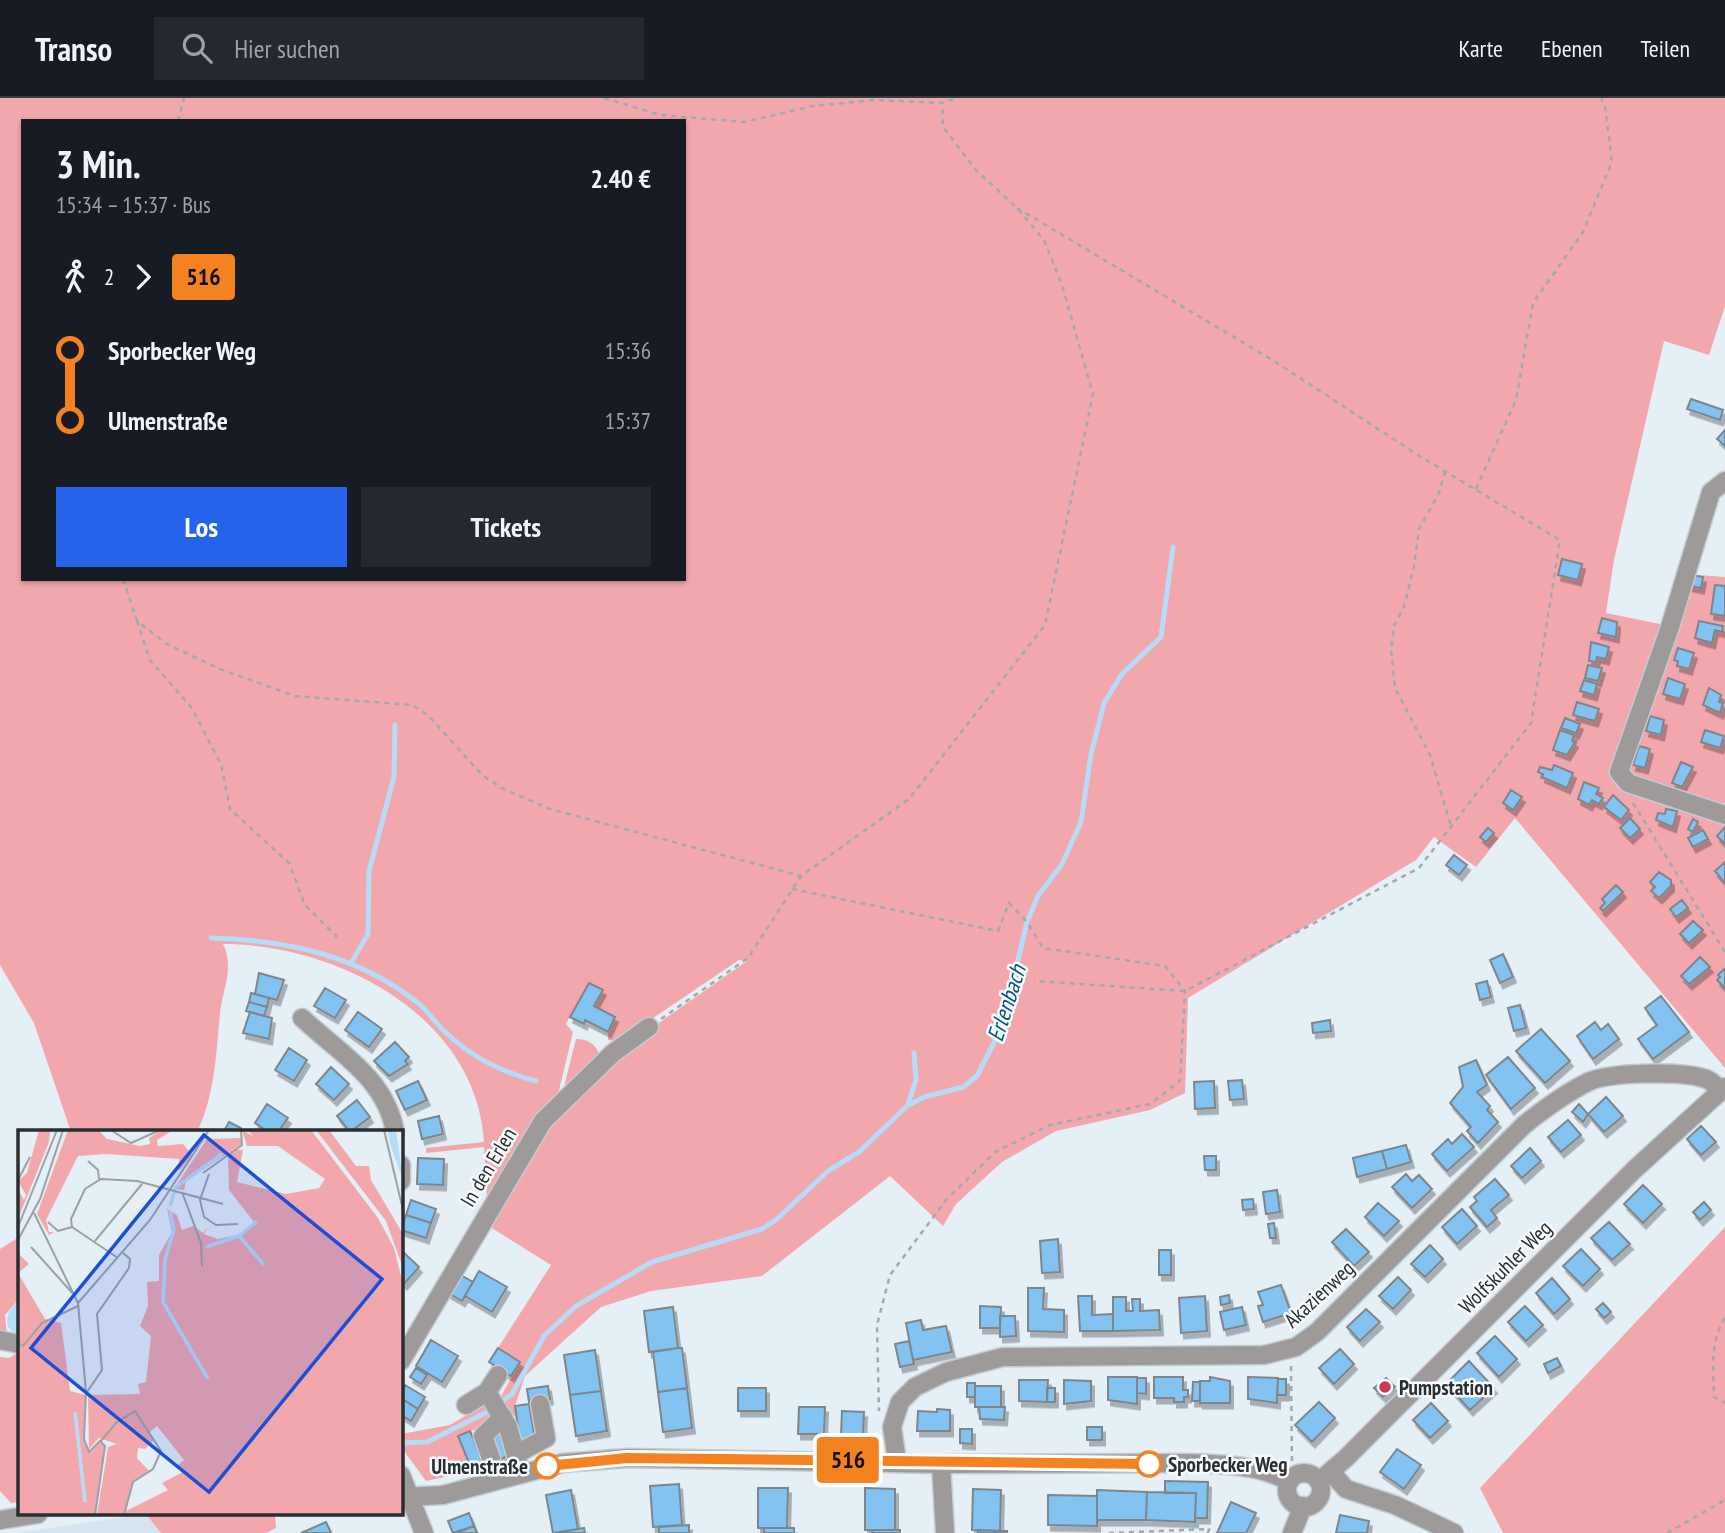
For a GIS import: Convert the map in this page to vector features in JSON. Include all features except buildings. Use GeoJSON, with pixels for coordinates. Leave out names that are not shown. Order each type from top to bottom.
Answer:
{"type":"FeatureCollection","features":[{"type":"Feature","properties":{"kind":"street"},"geometry":{"type":"LineString","coordinates":[[1718,486],[1622,762],[1620,777],[1628,783],[1725,815]]}},
{"type":"Feature","properties":{"kind":"street"},"geometry":{"type":"LineString","coordinates":[[302,1017],[358,1064],[373,1082],[393,1119],[395,1130]]}},
{"type":"Feature","properties":{"kind":"street","name":"In den Erlen"},"geometry":{"type":"LineString","coordinates":[[402,1359],[543,1121],[613,1053],[649,1027]]}},
{"type":"Feature","properties":{"kind":"street","name":"Akazienweg"},"geometry":{"type":"LineString","coordinates":[[892,1427],[900,1402],[915,1387],[946,1372],[1003,1357],[1264,1355],[1289,1349],[1317,1332],[1524,1125],[1551,1103],[1591,1081],[1645,1074],[1686,1074],[1706,1078],[1723,1088]]}},
{"type":"Feature","properties":{"kind":"street","name":"Wolfskuhler Weg"},"geometry":{"type":"LineString","coordinates":[[1296,1530],[1303,1506],[1319,1499],[1325,1477],[1634,1169],[1723,1088]]}},
{"type":"Feature","properties":{"kind":"street"},"geometry":{"type":"LineString","coordinates":[[466,1405],[487,1392],[498,1375]]}},
{"type":"Feature","properties":{"kind":"street"},"geometry":{"type":"LineString","coordinates":[[487,1392],[503,1418],[518,1452],[521,1473]]}},
{"type":"Feature","properties":{"kind":"street"},"geometry":{"type":"LineString","coordinates":[[518,1452],[546,1438],[540,1404]]}},
{"type":"Feature","properties":{"kind":"street"},"geometry":{"type":"LineString","coordinates":[[491,1458],[483,1436],[503,1418]]}},
{"type":"Feature","properties":{"kind":"street"},"geometry":{"type":"LineString","coordinates":[[892,1427],[897,1461]]}},
{"type":"Feature","properties":{"kind":"street"},"geometry":{"type":"LineString","coordinates":[[424,1533],[404,1497],[443,1495],[563,1463],[627,1458],[897,1461],[941,1464],[1226,1465],[1274,1474],[1301,1473],[1325,1477],[1346,1489],[1395,1505],[1454,1533]]}},
{"type":"Feature","properties":{"kind":"street"},"geometry":{"type":"LineString","coordinates":[[941,1464],[945,1533]]}},
{"type":"Feature","properties":{"kind":"street"},"geometry":{"type":"LineString","coordinates":[[1291,1473],[1288,1494],[1297,1504],[1303,1506]]}},
{"type":"Feature","properties":{"kind":"street"},"geometry":{"type":"LineString","coordinates":[[0,1520],[25,1516]]}},
{"type":"Feature","properties":{"kind":"path"},"geometry":{"type":"LineString","coordinates":[[179,119],[184,98]]}},
{"type":"Feature","properties":{"kind":"path"},"geometry":{"type":"LineString","coordinates":[[604,98],[660,115],[744,122],[812,106],[875,100],[942,103],[956,98]]}},
{"type":"Feature","properties":{"kind":"path"},"geometry":{"type":"LineString","coordinates":[[1476,490],[1516,400],[1533,303],[1583,232],[1612,162],[1605,107],[1601,98]]}},
{"type":"Feature","properties":{"kind":"path"},"geometry":{"type":"LineString","coordinates":[[649,1027],[748,958],[801,876],[909,799],[1045,625],[1093,394],[1058,274],[1044,240],[1017,208],[976,170],[943,127],[942,103]]}},
{"type":"Feature","properties":{"kind":"path"},"geometry":{"type":"LineString","coordinates":[[1017,208],[1274,361],[1445,471],[1560,540],[1531,723],[1419,868],[1185,991],[1034,981]]}},
{"type":"Feature","properties":{"kind":"path"},"geometry":{"type":"LineString","coordinates":[[1445,471],[1439,493],[1419,529],[1414,566],[1404,607],[1394,626],[1391,649],[1395,688],[1430,755],[1451,826]]}},
{"type":"Feature","properties":{"kind":"path"},"geometry":{"type":"LineString","coordinates":[[124,581],[150,660],[191,707],[221,764],[230,809],[289,863],[304,905],[337,937]]}},
{"type":"Feature","properties":{"kind":"path"},"geometry":{"type":"LineString","coordinates":[[136,621],[167,644],[220,669],[295,696],[412,705],[428,715],[482,775],[550,809],[801,876]]}},
{"type":"Feature","properties":{"kind":"path"},"geometry":{"type":"LineString","coordinates":[[1628,783],[1627,792],[1725,951]]}},
{"type":"Feature","properties":{"kind":"path"},"geometry":{"type":"LineString","coordinates":[[792,889],[998,931],[1009,903],[1027,922],[1043,948],[1165,966],[1185,991],[1180,1081],[1150,1104],[1050,1125],[995,1152],[946,1200],[890,1275],[877,1325],[878,1410],[892,1427]]}},
{"type":"Feature","properties":{"kind":"path"},"geometry":{"type":"LineString","coordinates":[[1721,945],[1725,942]]}},
{"type":"Feature","properties":{"kind":"path"},"geometry":{"type":"LineString","coordinates":[[1725,1318],[1717,1330],[1713,1364],[1714,1397],[1725,1403]]}},
{"type":"Feature","properties":{"kind":"path"},"geometry":{"type":"LineString","coordinates":[[1289,1349],[1291,1473]]}},
{"type":"Feature","properties":{"kind":"path"},"geometry":{"type":"LineString","coordinates":[[1667,1533],[1725,1500]]}},
{"type":"Feature","properties":{"kind":"path"},"geometry":{"type":"LineString","coordinates":[[1109,1533],[1183,1528],[1209,1529],[1208,1533]]}},
{"type":"Feature","properties":{"kind":"shaded area"},"geometry":{"type":"Polygon","coordinates":[[[0,98],[1725,98],[1725,306],[1709,355],[1664,341],[1614,560],[1606,613],[1670,626],[1685,574],[1725,577],[1725,1068],[1515,818],[1476,867],[1434,837],[1416,860],[1188,998],[1185,1093],[1150,1110],[1056,1131],[1002,1162],[956,1204],[943,1226],[890,1176],[762,1276],[651,1291],[601,1307],[525,1376],[515,1406],[516,1415],[507,1418],[501,1396],[520,1362],[498,1348],[551,1265],[487,1225],[541,1131],[636,1039],[747,961],[739,960],[619,1041],[608,1040],[608,1032],[615,1017],[594,1006],[602,990],[580,998],[566,1024],[573,1032],[557,1099],[536,1118],[487,1199],[484,1147],[426,1153],[426,1148],[484,1142],[475,1097],[456,1057],[428,1024],[393,995],[353,973],[310,957],[266,947],[223,944],[228,962],[227,979],[221,1005],[214,1074],[208,1104],[198,1130],[70,1130],[34,1023],[0,965],[0,98]]]}},
{"type":"Feature","properties":{"kind":"shaded area"},"geometry":{"type":"Polygon","coordinates":[[[576,1039],[591,1043],[600,1056],[562,1095],[576,1039]]]}},
{"type":"Feature","properties":{"kind":"shaded area"},"geometry":{"type":"Polygon","coordinates":[[[1725,1227],[1725,1533],[1503,1533],[1480,1488],[1725,1227]]]}},
{"type":"Feature","properties":{"kind":"shaded area"},"geometry":{"type":"Polygon","coordinates":[[[18,1238],[18,1300],[5,1315],[7,1335],[0,1337],[0,1249],[18,1238]]]}},
{"type":"Feature","properties":{"kind":"shaded area"},"geometry":{"type":"Polygon","coordinates":[[[18,1353],[18,1502],[11,1503],[0,1491],[0,1357],[9,1358],[18,1353]]]}},
{"type":"Feature","properties":{"kind":"shaded area"},"geometry":{"type":"Polygon","coordinates":[[[485,1404],[494,1413],[481,1427],[458,1436],[472,1471],[426,1481],[402,1448],[402,1434],[450,1425],[485,1404]]]}},
{"type":"Feature","properties":{"kind":"shaded area"},"geometry":{"type":"Polygon","coordinates":[[[148,1516],[161,1533],[18,1533],[148,1516]]]}},
{"type":"Feature","properties":{"kind":"shaded area"},"geometry":{"type":"Polygon","coordinates":[[[148,1516],[275,1516],[276,1528],[266,1533],[161,1533],[148,1516]]]}},
{"type":"Feature","properties":{"kind":"water"},"geometry":{"type":"Polygon","coordinates":[[[18,1302],[18,1337],[8,1327],[7,1319],[18,1302]]]}},
{"type":"Feature","properties":{"kind":"waterway","name":"Erlenbach"},"geometry":{"type":"LineString","coordinates":[[505,1399],[512,1394],[544,1336],[576,1306],[652,1262],[762,1229],[777,1219],[828,1171],[859,1152],[907,1106],[924,1097],[963,1087],[977,1076],[1002,1027],[1027,922],[1038,896],[1062,864],[1081,822],[1091,754],[1104,703],[1122,674],[1161,637],[1173,547]]}},
{"type":"Feature","properties":{"kind":"waterway"},"geometry":{"type":"LineString","coordinates":[[351,963],[368,934],[369,871],[394,777],[395,725]]}},
{"type":"Feature","properties":{"kind":"waterway"},"geometry":{"type":"LineString","coordinates":[[211,938],[266,942],[320,953],[346,962],[371,973],[418,1003],[443,1030],[475,1055],[498,1068],[536,1081]]}},
{"type":"Feature","properties":{"kind":"waterway"},"geometry":{"type":"LineString","coordinates":[[908,1104],[916,1080],[914,1053]]}},
{"type":"Feature","properties":{"kind":"waterway","name":"Erlenbach"},"geometry":{"type":"LineString","coordinates":[[402,1443],[427,1442],[489,1411]]}},
{"type":"Feature","properties":{"kind":"bus line","name":"516"},"geometry":{"type":"LineString","coordinates":[[547,1466],[627,1458],[897,1461],[941,1464],[1149,1464]]}},
{"type":"Feature","properties":{"kind":"place","name":"Pumpstation"},"geometry":{"type":"Point","coordinates":[1385,1387]}},
{"type":"Feature","properties":{"kind":"place","name":"Sporbecker Weg"},"geometry":{"type":"Point","coordinates":[1149,1464]}},
{"type":"Feature","properties":{"kind":"place","name":"Ulmenstraße"},"geometry":{"type":"Point","coordinates":[547,1466]}}]}
